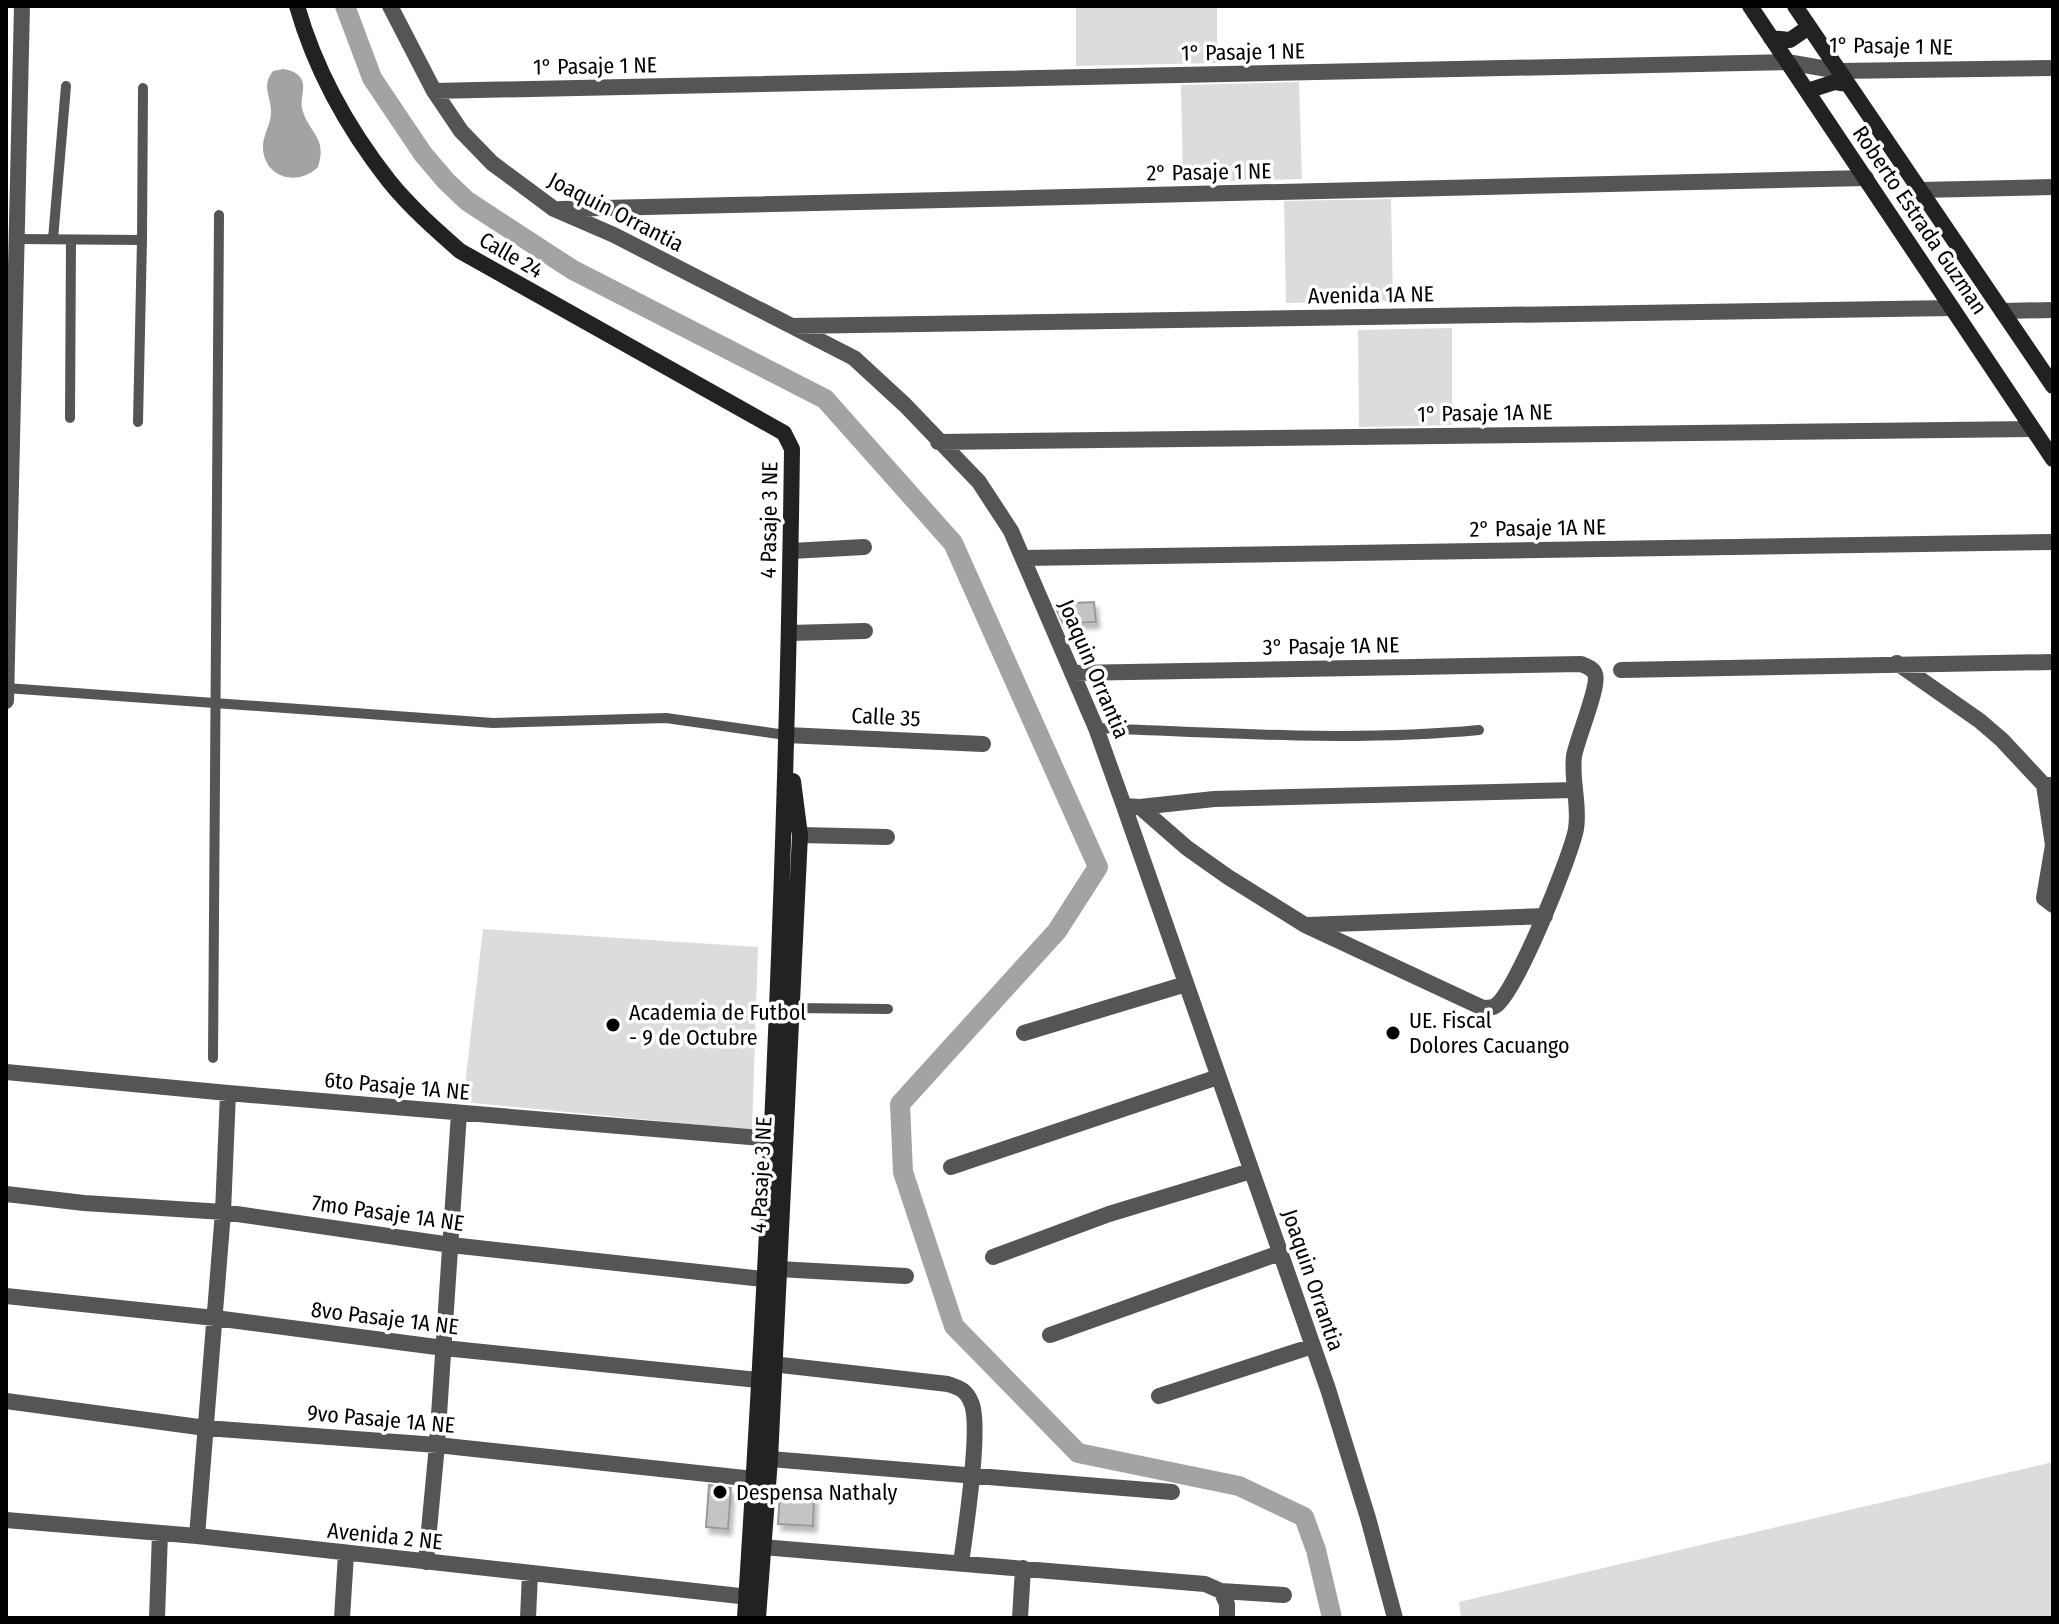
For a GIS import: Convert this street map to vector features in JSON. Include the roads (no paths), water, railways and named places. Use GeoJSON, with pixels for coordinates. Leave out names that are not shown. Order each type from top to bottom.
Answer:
{"type":"FeatureCollection","features":[{"type":"Feature","properties":{"kind":"street"},"geometry":{"type":"LineString","coordinates":[[6,701],[22,6]]}},
{"type":"Feature","properties":{"kind":"street","name":"Calle 24"},"geometry":{"type":"LineString","coordinates":[[297,6],[334,96],[390,182],[422,217],[460,251],[784,433],[792,449]]}},
{"type":"Feature","properties":{"kind":"street","name":"Joaquin Orrantia"},"geometry":{"type":"LineString","coordinates":[[390,6],[434,91],[461,131],[492,163],[554,209],[614,235],[854,358],[905,405],[979,482],[1011,531],[1132,806],[1186,984],[1357,1479],[1395,1618]]}},
{"type":"Feature","properties":{"kind":"street","name":"Roberto Estrada Guzman"},"geometry":{"type":"LineString","coordinates":[[1750,6],[2053,459]]}},
{"type":"Feature","properties":{"kind":"street","name":"Roberto Estrada Guzman"},"geometry":{"type":"LineString","coordinates":[[1795,6],[2053,386]]}},
{"type":"Feature","properties":{"kind":"street"},"geometry":{"type":"LineString","coordinates":[[1771,38],[1790,40],[1809,27]]}},
{"type":"Feature","properties":{"kind":"street","name":"1° Pasaje 1 NE"},"geometry":{"type":"LineString","coordinates":[[434,91],[1787,62],[1844,78],[2053,68]]}},
{"type":"Feature","properties":{"kind":"street"},"geometry":{"type":"LineString","coordinates":[[1807,91],[1844,78]]}},
{"type":"Feature","properties":{"kind":"street","name":"2° Pasaje 1 NE"},"geometry":{"type":"LineString","coordinates":[[554,209],[1866,178]]}},
{"type":"Feature","properties":{"kind":"street"},"geometry":{"type":"LineString","coordinates":[[1920,190],[2053,187]]}},
{"type":"Feature","properties":{"kind":"street","name":"Avenida 1A NE"},"geometry":{"type":"LineString","coordinates":[[791,326],[1952,308]]}},
{"type":"Feature","properties":{"kind":"street"},"geometry":{"type":"LineString","coordinates":[[2002,311],[2053,310]]}},
{"type":"Feature","properties":{"kind":"street","name":"1° Pasaje 1A NE"},"geometry":{"type":"LineString","coordinates":[[938,442],[2032,429]]}},
{"type":"Feature","properties":{"kind":"street","name":"4 Pasaje 3 NE"},"geometry":{"type":"LineString","coordinates":[[756,1546],[770,1459],[778,1269],[792,449]]}},
{"type":"Feature","properties":{"kind":"street","name":"2° Pasaje 1A NE"},"geometry":{"type":"LineString","coordinates":[[1023,558],[2053,542]]}},
{"type":"Feature","properties":{"kind":"street"},"geometry":{"type":"LineString","coordinates":[[791,551],[864,547]]}},
{"type":"Feature","properties":{"kind":"street"},"geometry":{"type":"LineString","coordinates":[[789,633],[865,631]]}},
{"type":"Feature","properties":{"kind":"street"},"geometry":{"type":"LineString","coordinates":[[1621,670],[2053,662]]}},
{"type":"Feature","properties":{"kind":"street"},"geometry":{"type":"LineString","coordinates":[[1897,663],[1980,721],[2049,785],[2053,845],[2044,898],[2053,905]]}},
{"type":"Feature","properties":{"kind":"street","name":"3° Pasaje 1A NE"},"geometry":{"type":"LineString","coordinates":[[1072,673],[1581,664],[1590,667],[1596,684],[1575,755],[1574,790]]}},
{"type":"Feature","properties":{"kind":"street","name":"4 Pasaje 3 NE"},"geometry":{"type":"LineString","coordinates":[[758,1618],[753,1597],[756,1546],[754,1479],[763,1279],[792,1008],[800,835],[786,735]]}},
{"type":"Feature","properties":{"kind":"street","name":"Calle 35"},"geometry":{"type":"LineString","coordinates":[[786,735],[983,744]]}},
{"type":"Feature","properties":{"kind":"street"},"geometry":{"type":"LineString","coordinates":[[1574,790],[1578,812],[1574,840],[1545,916],[1502,999],[1493,1007],[1483,1008],[1305,925],[1228,877],[1132,806],[1214,799],[1574,790]]}},
{"type":"Feature","properties":{"kind":"street"},"geometry":{"type":"LineString","coordinates":[[800,835],[887,837]]}},
{"type":"Feature","properties":{"kind":"street"},"geometry":{"type":"LineString","coordinates":[[1305,925],[1545,916]]}},
{"type":"Feature","properties":{"kind":"street"},"geometry":{"type":"LineString","coordinates":[[1024,1033],[1186,984]]}},
{"type":"Feature","properties":{"kind":"street","name":"6to Pasaje 1A NE"},"geometry":{"type":"LineString","coordinates":[[6,1072],[778,1139]]}},
{"type":"Feature","properties":{"kind":"street"},"geometry":{"type":"LineString","coordinates":[[951,1167],[1218,1077]]}},
{"type":"Feature","properties":{"kind":"street"},"geometry":{"type":"LineString","coordinates":[[197,1536],[223,1212],[228,1093]]}},
{"type":"Feature","properties":{"kind":"street"},"geometry":{"type":"LineString","coordinates":[[426,1562],[459,1113]]}},
{"type":"Feature","properties":{"kind":"street"},"geometry":{"type":"LineString","coordinates":[[993,1257],[1109,1214],[1251,1171]]}},
{"type":"Feature","properties":{"kind":"street","name":"7mo Pasaje 1A NE"},"geometry":{"type":"LineString","coordinates":[[6,1194],[84,1203],[223,1212],[451,1245],[763,1279]]}},
{"type":"Feature","properties":{"kind":"street"},"geometry":{"type":"LineString","coordinates":[[1050,1335],[1280,1253]]}},
{"type":"Feature","properties":{"kind":"street"},"geometry":{"type":"LineString","coordinates":[[778,1269],[906,1276]]}},
{"type":"Feature","properties":{"kind":"street","name":"8vo Pasaje 1A NE"},"geometry":{"type":"LineString","coordinates":[[6,1296],[215,1318],[444,1348],[758,1380]]}},
{"type":"Feature","properties":{"kind":"street"},"geometry":{"type":"LineString","coordinates":[[1159,1396],[1313,1346]]}},
{"type":"Feature","properties":{"kind":"street"},"geometry":{"type":"LineString","coordinates":[[772,1364],[948,1384],[964,1389],[973,1405],[972,1474],[961,1563]]}},
{"type":"Feature","properties":{"kind":"street","name":"9vo Pasaje 1A NE"},"geometry":{"type":"LineString","coordinates":[[6,1401],[206,1428],[437,1445],[754,1479]]}},
{"type":"Feature","properties":{"kind":"street"},"geometry":{"type":"LineString","coordinates":[[770,1459],[1172,1492]]}},
{"type":"Feature","properties":{"kind":"street","name":"Avenida 2 NE"},"geometry":{"type":"LineString","coordinates":[[6,1520],[197,1536],[753,1597]]}},
{"type":"Feature","properties":{"kind":"street"},"geometry":{"type":"LineString","coordinates":[[157,1618],[160,1533]]}},
{"type":"Feature","properties":{"kind":"street"},"geometry":{"type":"LineString","coordinates":[[756,1546],[1205,1584],[1221,1591],[1284,1595]]}},
{"type":"Feature","properties":{"kind":"street"},"geometry":{"type":"LineString","coordinates":[[342,1618],[346,1554]]}},
{"type":"Feature","properties":{"kind":"street"},"geometry":{"type":"LineString","coordinates":[[1020,1618],[1023,1568]]}},
{"type":"Feature","properties":{"kind":"street"},"geometry":{"type":"LineString","coordinates":[[528,1618],[530,1573]]}},
{"type":"Feature","properties":{"kind":"street"},"geometry":{"type":"LineString","coordinates":[[1221,1591],[1227,1604],[1227,1618]]}},
{"type":"Feature","properties":{"kind":"street","name":"4 Pasaje 3 NE"},"geometry":{"type":"LineString","coordinates":[[745,1618],[753,1597]]}},
{"type":"Feature","properties":{"kind":"lane"},"geometry":{"type":"LineString","coordinates":[[53,239],[66,86]]}},
{"type":"Feature","properties":{"kind":"lane"},"geometry":{"type":"LineString","coordinates":[[138,422],[143,88]]}},
{"type":"Feature","properties":{"kind":"lane"},"geometry":{"type":"LineString","coordinates":[[213,1058],[219,215]]}},
{"type":"Feature","properties":{"kind":"lane"},"geometry":{"type":"LineString","coordinates":[[16,239],[142,240]]}},
{"type":"Feature","properties":{"kind":"lane"},"geometry":{"type":"LineString","coordinates":[[70,418],[71,240]]}},
{"type":"Feature","properties":{"kind":"lane"},"geometry":{"type":"LineString","coordinates":[[6,688],[493,723],[666,718],[786,735]]}},
{"type":"Feature","properties":{"kind":"lane"},"geometry":{"type":"LineString","coordinates":[[1096,728],[1316,737],[1416,736],[1479,730]]}},
{"type":"Feature","properties":{"kind":"lane"},"geometry":{"type":"LineString","coordinates":[[792,1008],[888,1009]]}},
{"type":"Feature","properties":{"kind":"waterway"},"geometry":{"type":"LineString","coordinates":[[345,6],[372,78],[423,154],[467,201],[573,270],[825,399],[953,543],[1098,867],[1057,931],[900,1104],[903,1172],[954,1326],[1078,1453],[1239,1486],[1304,1517],[1316,1550],[1332,1618]]}},
{"type":"Feature","properties":{"kind":"place","name":"Academia de Futbol - 9 de Octubre"},"geometry":{"type":"Point","coordinates":[613,1025]}},
{"type":"Feature","properties":{"kind":"place","name":"UE. Fiscal Dolores Cacuango"},"geometry":{"type":"Point","coordinates":[1393,1033]}},
{"type":"Feature","properties":{"kind":"place","name":"Despensa Nathaly"},"geometry":{"type":"Point","coordinates":[720,1492]}}]}
